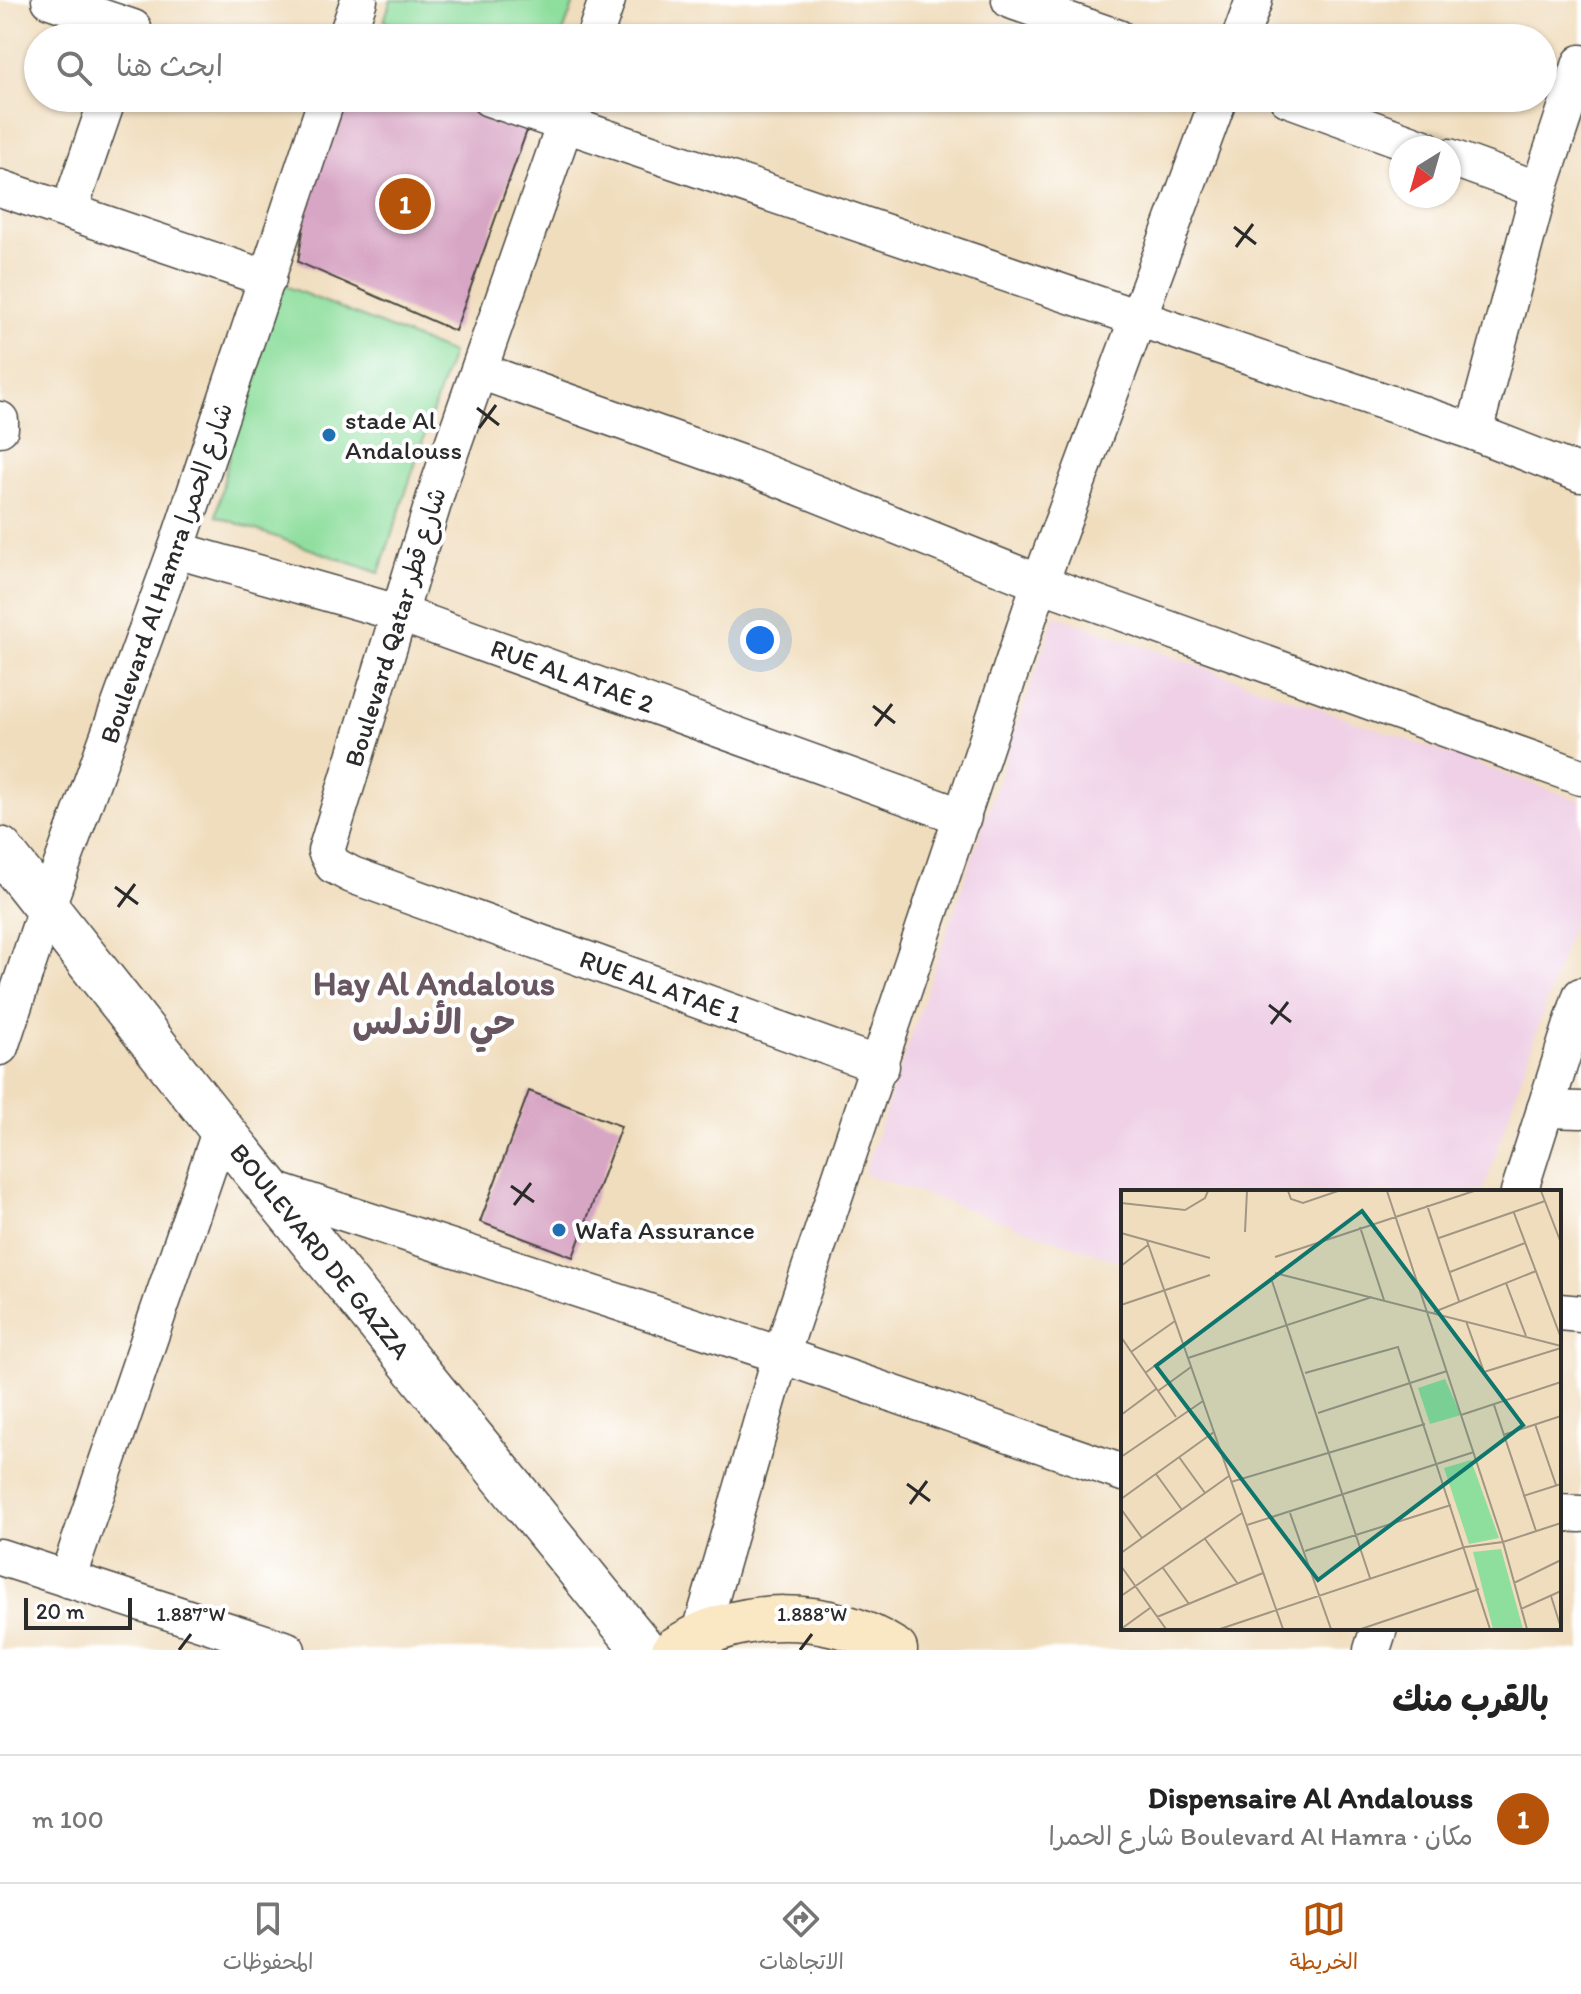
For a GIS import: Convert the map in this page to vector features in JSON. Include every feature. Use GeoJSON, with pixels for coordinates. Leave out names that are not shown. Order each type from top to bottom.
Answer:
{"type":"FeatureCollection","features":[{"type":"Feature","properties":{"kind":"main road"},"geometry":{"type":"LineString","coordinates":[[687,1643],[761,1619],[792,1618],[854,1629],[895,1650]]}},
{"type":"Feature","properties":{"kind":"street"},"geometry":{"type":"LineString","coordinates":[[50,0],[135,22]]}},
{"type":"Feature","properties":{"kind":"street"},"geometry":{"type":"LineString","coordinates":[[351,24],[359,0]]}},
{"type":"Feature","properties":{"kind":"street"},"geometry":{"type":"LineString","coordinates":[[599,24],[607,0]]}},
{"type":"Feature","properties":{"kind":"street"},"geometry":{"type":"LineString","coordinates":[[1010,0],[1078,24]]}},
{"type":"Feature","properties":{"kind":"street"},"geometry":{"type":"LineString","coordinates":[[1245,24],[1254,0]]}},
{"type":"Feature","properties":{"kind":"street"},"geometry":{"type":"LineString","coordinates":[[1474,432],[1539,190],[1581,63]]}},
{"type":"Feature","properties":{"kind":"street"},"geometry":{"type":"LineString","coordinates":[[69,211],[103,112]]}},
{"type":"Feature","properties":{"kind":"street","name":"Boulevard Al Hamra شارع الحمرا"},"geometry":{"type":"LineString","coordinates":[[0,1047],[26,891],[176,550],[322,112]]}},
{"type":"Feature","properties":{"kind":"street","name":"Boulevard Qatar شارع قطر"},"geometry":{"type":"LineString","coordinates":[[352,875],[333,865],[326,851],[439,484],[570,112]]}},
{"type":"Feature","properties":{"kind":"street"},"geometry":{"type":"LineString","coordinates":[[573,112],[1138,320],[1474,432],[1581,474]]}},
{"type":"Feature","properties":{"kind":"street"},"geometry":{"type":"LineString","coordinates":[[687,1643],[1040,583],[1214,112]]}},
{"type":"Feature","properties":{"kind":"street"},"geometry":{"type":"LineString","coordinates":[[1325,112],[1391,136]]}},
{"type":"Feature","properties":{"kind":"street"},"geometry":{"type":"LineString","coordinates":[[1461,161],[1539,190]]}},
{"type":"Feature","properties":{"kind":"street"},"geometry":{"type":"LineString","coordinates":[[0,188],[268,279]]}},
{"type":"Feature","properties":{"kind":"street"},"geometry":{"type":"LineString","coordinates":[[480,371],[745,465],[1040,583],[1581,777]]}},
{"type":"Feature","properties":{"kind":"street"},"geometry":{"type":"LineString","coordinates":[[0,420],[0,428]]}},
{"type":"Feature","properties":{"kind":"street","name":"RUE AL ATAE 2"},"geometry":{"type":"LineString","coordinates":[[176,550],[398,613],[963,817]]}},
{"type":"Feature","properties":{"kind":"street","name":"BOULEVARD DE GAZZA"},"geometry":{"type":"LineString","coordinates":[[0,849],[26,891],[644,1650]]}},
{"type":"Feature","properties":{"kind":"street","name":"RUE AL ATAE 1"},"geometry":{"type":"LineString","coordinates":[[352,875],[881,1066]]}},
{"type":"Feature","properties":{"kind":"street"},"geometry":{"type":"LineString","coordinates":[[1520,1190],[1581,996]]}},
{"type":"Feature","properties":{"kind":"street"},"geometry":{"type":"LineString","coordinates":[[1545,1109],[1581,1110]]}},
{"type":"Feature","properties":{"kind":"street"},"geometry":{"type":"LineString","coordinates":[[67,1579],[221,1129]]}},
{"type":"Feature","properties":{"kind":"street"},"geometry":{"type":"LineString","coordinates":[[271,1189],[781,1355],[1121,1472]]}},
{"type":"Feature","properties":{"kind":"street"},"geometry":{"type":"LineString","coordinates":[[1561,1312],[1581,1314]]}},
{"type":"Feature","properties":{"kind":"street"},"geometry":{"type":"LineString","coordinates":[[1561,1513],[1581,1514]]}},
{"type":"Feature","properties":{"kind":"street"},"geometry":{"type":"LineString","coordinates":[[0,1557],[287,1650]]}},
{"type":"Feature","properties":{"kind":"street"},"geometry":{"type":"LineString","coordinates":[[1372,1650],[1378,1630]]}},
{"type":"Feature","properties":{"kind":"shaded area"},"geometry":{"type":"Polygon","coordinates":[[[1055,615],[1581,801],[1581,898],[1484,1190],[1121,1190],[1121,1262],[864,1174],[1055,615]]]}},
{"type":"Feature","properties":{"kind":"green space"},"geometry":{"type":"Polygon","coordinates":[[[391,0],[575,0],[566,24],[392,24],[384,21],[391,0]]]}},
{"type":"Feature","properties":{"kind":"green space","name":"stade Al Andalouss"},"geometry":{"type":"Polygon","coordinates":[[[268,279],[452,353],[379,573],[216,516],[268,279]]]}},
{"type":"Feature","properties":{"kind":"building"},"geometry":{"type":"Polygon","coordinates":[[[333,112],[500,112],[530,122],[455,331],[298,262],[311,181],[333,112]]]}},
{"type":"Feature","properties":{"kind":"building"},"geometry":{"type":"Polygon","coordinates":[[[529,1091],[621,1126],[573,1257],[480,1222],[529,1091]]]}},
{"type":"Feature","properties":{"kind":"place","name":"Dispensaire Al Andalouss"},"geometry":{"type":"Point","coordinates":[405,204]}},
{"type":"Feature","properties":{"kind":"place","name":"stade Al Andalouss"},"geometry":{"type":"Point","coordinates":[329,435]}},
{"type":"Feature","properties":{"kind":"place","name":"Wafa Assurance"},"geometry":{"type":"Point","coordinates":[559,1230]}},
{"type":"Feature","properties":{"kind":"district","name":"Hay Al Andalous حي الأندلس"},"geometry":{"type":"Point","coordinates":[434,1002]}}]}
